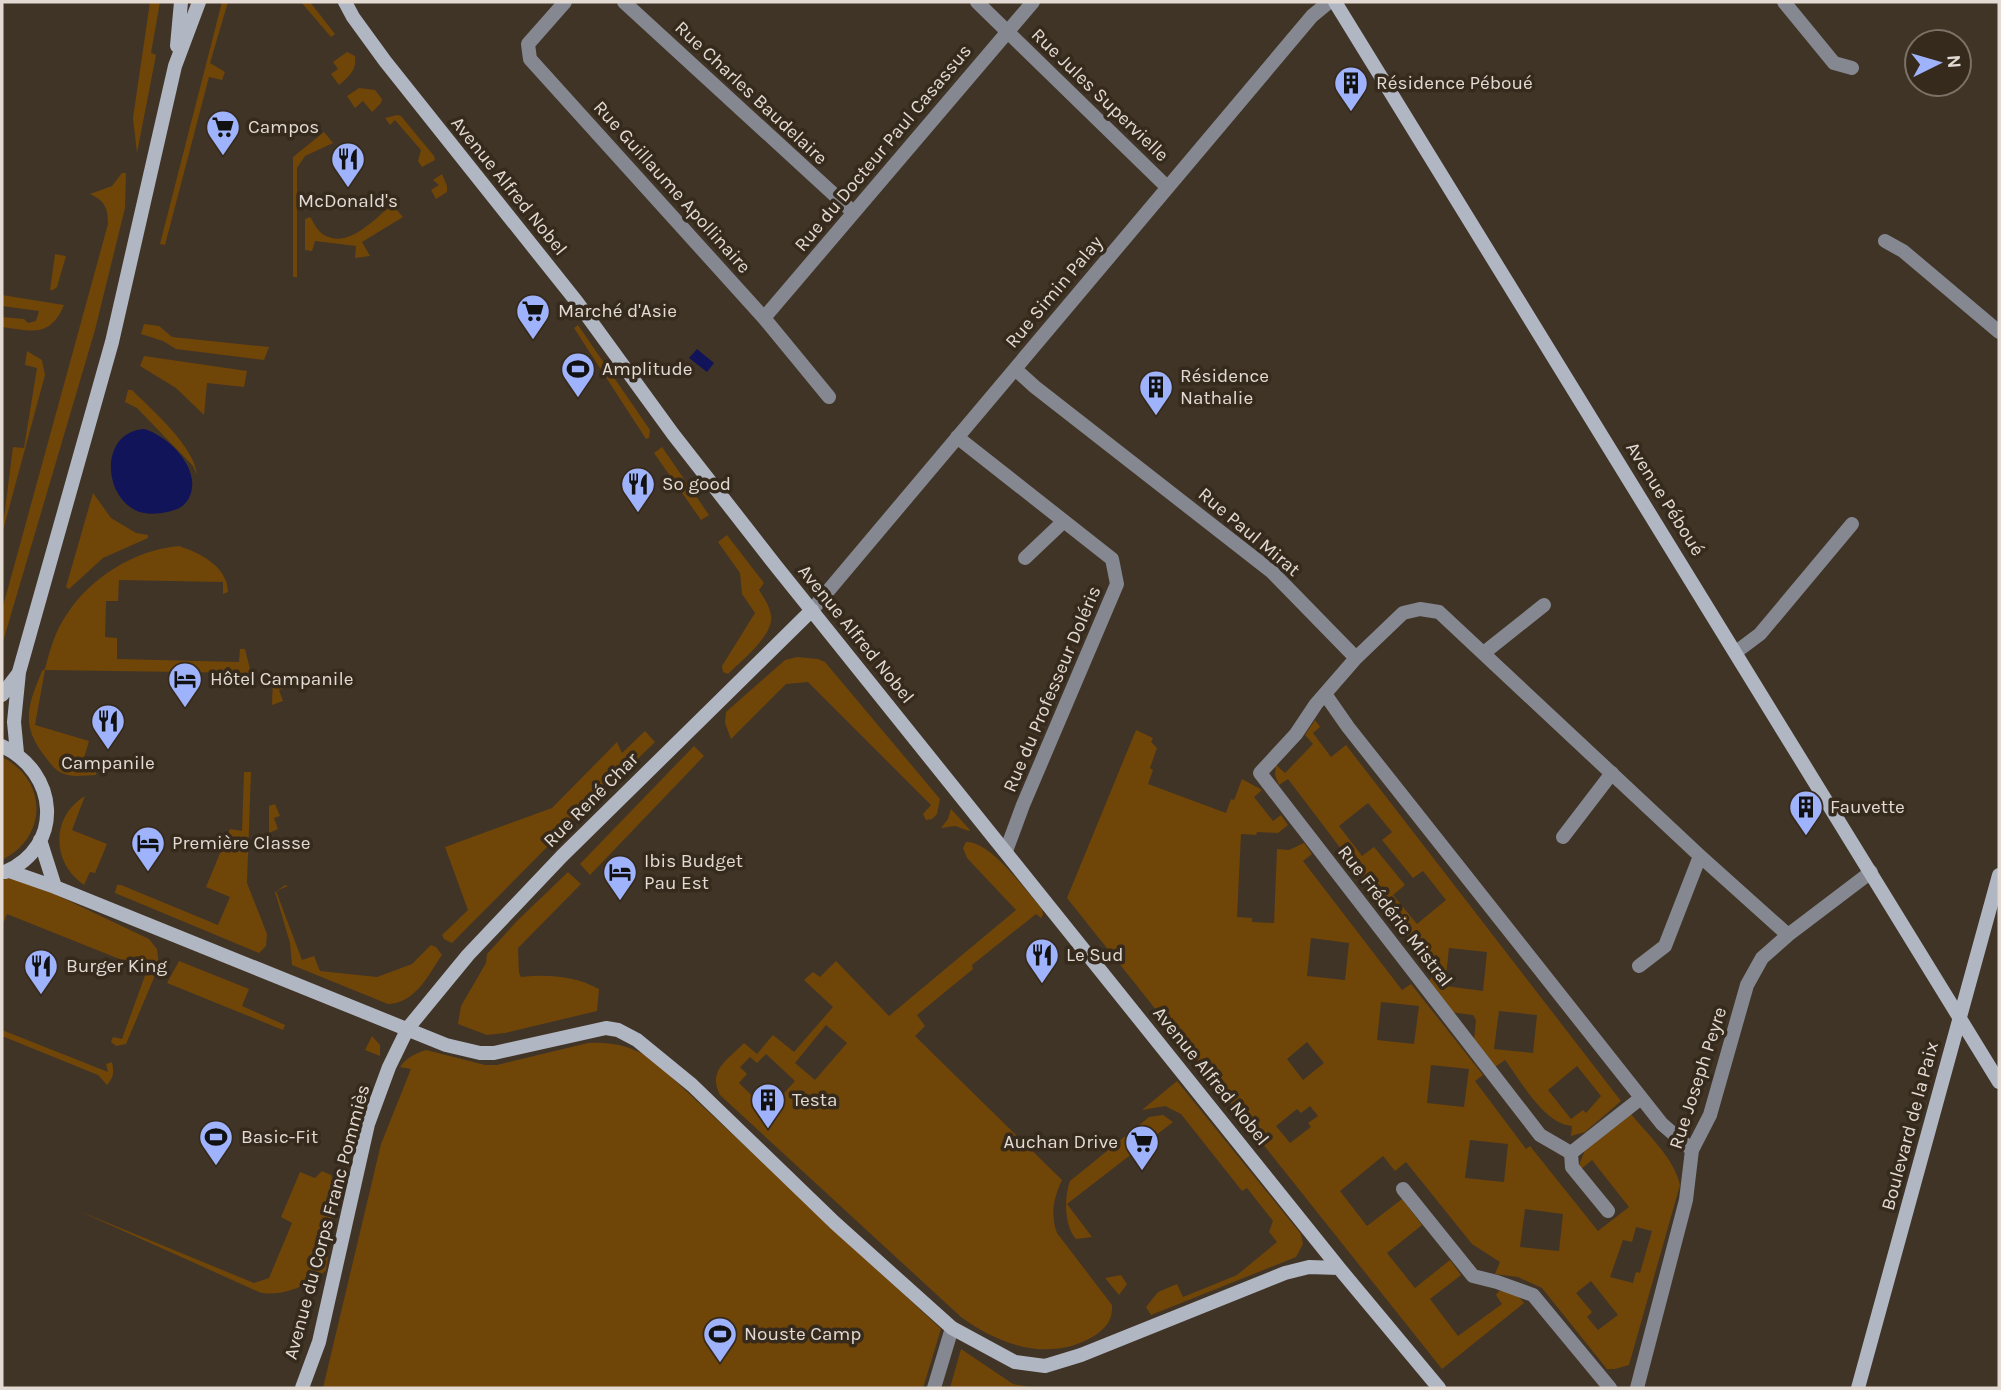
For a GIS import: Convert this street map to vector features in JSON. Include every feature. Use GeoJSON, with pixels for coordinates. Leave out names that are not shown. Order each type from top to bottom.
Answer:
{"type":"FeatureCollection","features":[{"type":"Feature","properties":{"kind":"street"},"geometry":{"type":"LineString","coordinates":[[176,66],[181,2]]}},
{"type":"Feature","properties":{"kind":"street"},"geometry":{"type":"LineString","coordinates":[[17,753],[13,722],[19,673],[113,342],[176,66],[199,2]]}},
{"type":"Feature","properties":{"kind":"street","name":"Avenue Alfred Nobel"},"geometry":{"type":"LineString","coordinates":[[339,2],[577,302],[673,434],[811,610],[1339,1268],[1439,1388]]}},
{"type":"Feature","properties":{"kind":"street","name":"Avenue Alfred Nobel"},"geometry":{"type":"LineString","coordinates":[[345,2],[353,17]]}},
{"type":"Feature","properties":{"kind":"street","name":"Rue Guillaume Apollinaire"},"geometry":{"type":"LineString","coordinates":[[565,2],[528,44],[530,58],[764,318],[829,397]]}},
{"type":"Feature","properties":{"kind":"street","name":"Rue Charles Baudelaire"},"geometry":{"type":"LineString","coordinates":[[624,2],[853,212]]}},
{"type":"Feature","properties":{"kind":"street","name":"Rue Jules Supervielle"},"geometry":{"type":"LineString","coordinates":[[977,2],[1167,187]]}},
{"type":"Feature","properties":{"kind":"street","name":"Rue du Docteur Paul Casassus"},"geometry":{"type":"LineString","coordinates":[[764,318],[1033,2]]}},
{"type":"Feature","properties":{"kind":"street","name":"Rue Simin Palay"},"geometry":{"type":"LineString","coordinates":[[811,610],[1312,16],[1329,2]]}},
{"type":"Feature","properties":{"kind":"street","name":"Avenue Péboué"},"geometry":{"type":"LineString","coordinates":[[1335,2],[1999,1082]]}},
{"type":"Feature","properties":{"kind":"street"},"geometry":{"type":"LineString","coordinates":[[1784,2],[1834,63],[1852,68]]}},
{"type":"Feature","properties":{"kind":"street"},"geometry":{"type":"LineString","coordinates":[[1885,241],[1903,251],[1999,332]]}},
{"type":"Feature","properties":{"kind":"street","name":"Rue Paul Mirat"},"geometry":{"type":"LineString","coordinates":[[1015,369],[1272,572],[1356,658]]}},
{"type":"Feature","properties":{"kind":"street","name":"Rue du Professeur Doléris"},"geometry":{"type":"LineString","coordinates":[[957,437],[1112,559],[1117,584],[1006,851]]}},
{"type":"Feature","properties":{"kind":"street"},"geometry":{"type":"LineString","coordinates":[[1025,558],[1064,521]]}},
{"type":"Feature","properties":{"kind":"street"},"geometry":{"type":"LineString","coordinates":[[1735,652],[1760,634],[1852,524]]}},
{"type":"Feature","properties":{"kind":"street"},"geometry":{"type":"LineString","coordinates":[[1485,652],[1544,605]]}},
{"type":"Feature","properties":{"kind":"street"},"geometry":{"type":"LineString","coordinates":[[1356,658],[1403,613],[1420,609],[1439,612],[1485,652],[1699,856],[1788,935]]}},
{"type":"Feature","properties":{"kind":"street","name":"Rue René Char"},"geometry":{"type":"LineString","coordinates":[[408,1028],[468,955],[562,856],[811,610]]}},
{"type":"Feature","properties":{"kind":"street","name":"Rue Frédéric Mistral"},"geometry":{"type":"LineString","coordinates":[[1356,658],[1316,704],[1296,734],[1260,773],[1540,1135],[1571,1153]]}},
{"type":"Feature","properties":{"kind":"street"},"geometry":{"type":"LineString","coordinates":[[2,695],[19,673]]}},
{"type":"Feature","properties":{"kind":"street"},"geometry":{"type":"LineString","coordinates":[[1325,694],[1348,727],[1641,1098],[1662,1124],[1692,1150]]}},
{"type":"Feature","properties":{"kind":"street"},"geometry":{"type":"LineString","coordinates":[[2,746],[17,753],[31,766],[41,781],[46,799],[46,820],[40,839],[27,858],[5,872]]}},
{"type":"Feature","properties":{"kind":"street"},"geometry":{"type":"LineString","coordinates":[[1563,837],[1612,773]]}},
{"type":"Feature","properties":{"kind":"street"},"geometry":{"type":"LineString","coordinates":[[40,839],[55,887]]}},
{"type":"Feature","properties":{"kind":"street"},"geometry":{"type":"LineString","coordinates":[[1639,966],[1665,946],[1699,856]]}},
{"type":"Feature","properties":{"kind":"street"},"geometry":{"type":"LineString","coordinates":[[5,872],[55,887],[446,1045],[480,1053],[509,1051],[606,1028],[625,1033],[692,1085],[835,1223],[952,1328],[1016,1362],[1045,1366],[1093,1350],[1285,1273],[1309,1267],[1339,1268]]}},
{"type":"Feature","properties":{"kind":"street","name":"Rue Joseph Peyre"},"geometry":{"type":"LineString","coordinates":[[1637,1388],[1686,1200],[1692,1150],[1710,1115],[1747,985],[1762,957],[1871,872]]}},
{"type":"Feature","properties":{"kind":"street","name":"Boulevard de la Paix"},"geometry":{"type":"LineString","coordinates":[[1858,1388],[1999,874]]}},
{"type":"Feature","properties":{"kind":"street","name":"Avenue du Corps Franc Pommiès"},"geometry":{"type":"LineString","coordinates":[[302,1388],[319,1342],[368,1124],[388,1067],[408,1028]]}},
{"type":"Feature","properties":{"kind":"street"},"geometry":{"type":"LineString","coordinates":[[1608,1211],[1572,1167],[1571,1153],[1641,1098]]}},
{"type":"Feature","properties":{"kind":"street"},"geometry":{"type":"LineString","coordinates":[[1403,1188],[1473,1276],[1533,1295],[1610,1388]]}},
{"type":"Feature","properties":{"kind":"street"},"geometry":{"type":"LineString","coordinates":[[934,1388],[952,1328]]}},
{"type":"Feature","properties":{"kind":"shaded area"},"geometry":{"type":"Polygon","coordinates":[[[150,2],[160,2],[151,53],[156,55],[137,153],[133,118],[150,2]]]}},
{"type":"Feature","properties":{"kind":"shaded area"},"geometry":{"type":"Polygon","coordinates":[[[222,2],[228,2],[210,63],[225,72],[222,80],[209,77],[165,245],[160,244],[222,2]]]}},
{"type":"Feature","properties":{"kind":"shaded area"},"geometry":{"type":"Polygon","coordinates":[[[301,2],[310,2],[335,34],[331,37],[301,2]]]}},
{"type":"Feature","properties":{"kind":"shaded area"},"geometry":{"type":"Polygon","coordinates":[[[347,52],[355,56],[355,65],[349,76],[339,85],[331,74],[338,69],[333,62],[347,52]]]}},
{"type":"Feature","properties":{"kind":"shaded area"},"geometry":{"type":"Polygon","coordinates":[[[359,88],[375,90],[382,99],[372,112],[363,101],[355,108],[347,96],[359,88]]]}},
{"type":"Feature","properties":{"kind":"shaded area"},"geometry":{"type":"Polygon","coordinates":[[[401,116],[435,160],[422,167],[418,161],[421,150],[395,120],[390,125],[385,118],[401,116]]]}},
{"type":"Feature","properties":{"kind":"shaded area"},"geometry":{"type":"Polygon","coordinates":[[[324,132],[333,143],[305,156],[297,168],[297,277],[293,277],[293,157],[324,132]]]}},
{"type":"Feature","properties":{"kind":"shaded area"},"geometry":{"type":"Polygon","coordinates":[[[122,173],[126,173],[125,208],[95,330],[2,645],[2,610],[108,224],[105,206],[90,194],[112,186],[122,173]]]}},
{"type":"Feature","properties":{"kind":"shaded area"},"geometry":{"type":"Polygon","coordinates":[[[442,174],[447,192],[436,199],[431,190],[439,185],[433,180],[442,174]]]}},
{"type":"Feature","properties":{"kind":"shaded area"},"geometry":{"type":"Polygon","coordinates":[[[392,205],[403,217],[362,242],[370,256],[355,258],[356,246],[315,241],[312,251],[305,250],[305,219],[310,217],[324,235],[343,238],[361,230],[392,205]]]}},
{"type":"Feature","properties":{"kind":"shaded area"},"geometry":{"type":"Polygon","coordinates":[[[55,254],[66,256],[57,287],[50,290],[55,254]]]}},
{"type":"Feature","properties":{"kind":"shaded area"},"geometry":{"type":"Polygon","coordinates":[[[2,295],[64,305],[59,316],[46,328],[31,330],[2,327],[2,317],[24,319],[28,323],[36,321],[39,311],[2,306],[2,295]]]}},
{"type":"Feature","properties":{"kind":"shaded area"},"geometry":{"type":"Polygon","coordinates":[[[144,324],[159,326],[172,337],[269,347],[264,360],[176,349],[163,341],[141,334],[144,324]]]}},
{"type":"Feature","properties":{"kind":"shaded area"},"geometry":{"type":"Polygon","coordinates":[[[578,325],[650,430],[649,438],[646,439],[574,328],[578,325]]]}},
{"type":"Feature","properties":{"kind":"shaded area"},"geometry":{"type":"Polygon","coordinates":[[[697,349],[714,363],[707,372],[689,358],[697,349]]]}},
{"type":"Feature","properties":{"kind":"shaded area"},"geometry":{"type":"Polygon","coordinates":[[[27,351],[42,360],[45,375],[2,534],[13,447],[24,448],[37,368],[25,365],[27,351]]]}},
{"type":"Feature","properties":{"kind":"shaded area"},"geometry":{"type":"Polygon","coordinates":[[[144,356],[247,371],[244,387],[207,383],[204,415],[176,388],[140,366],[144,356]]]}},
{"type":"Feature","properties":{"kind":"shaded area"},"geometry":{"type":"Polygon","coordinates":[[[128,390],[132,390],[181,441],[189,453],[197,475],[193,466],[137,408],[125,402],[128,390]]]}},
{"type":"Feature","properties":{"kind":"shaded area"},"geometry":{"type":"Polygon","coordinates":[[[144,429],[164,439],[188,466],[192,487],[187,501],[177,509],[155,514],[139,512],[124,502],[116,491],[111,464],[114,451],[120,441],[130,433],[144,429]]]}},
{"type":"Feature","properties":{"kind":"shaded area"},"geometry":{"type":"Polygon","coordinates":[[[662,447],[709,515],[701,520],[654,453],[662,447]]]}},
{"type":"Feature","properties":{"kind":"shaded area"},"geometry":{"type":"Polygon","coordinates":[[[93,493],[111,518],[136,533],[148,535],[148,538],[103,558],[69,589],[66,587],[93,493]]]}},
{"type":"Feature","properties":{"kind":"shaded area"},"geometry":{"type":"Polygon","coordinates":[[[727,535],[764,583],[759,590],[771,616],[771,623],[762,639],[728,674],[723,672],[722,666],[755,613],[742,594],[740,573],[718,542],[727,535]]]}},
{"type":"Feature","properties":{"kind":"shaded area"},"geometry":{"type":"Polygon","coordinates":[[[179,546],[195,552],[218,568],[228,592],[223,594],[223,582],[119,580],[118,601],[106,601],[105,637],[117,638],[117,659],[239,662],[240,649],[245,649],[251,673],[45,670],[35,725],[89,741],[82,765],[97,770],[96,775],[71,776],[60,772],[36,743],[29,723],[33,693],[45,669],[59,627],[77,601],[101,577],[146,553],[179,546]]]}},
{"type":"Feature","properties":{"kind":"shaded area"},"geometry":{"type":"Polygon","coordinates":[[[797,657],[825,662],[940,799],[937,814],[932,819],[926,820],[923,814],[931,805],[808,682],[786,684],[731,739],[725,723],[726,712],[785,660],[797,657]]]}},
{"type":"Feature","properties":{"kind":"shaded area"},"geometry":{"type":"Polygon","coordinates":[[[280,676],[284,688],[279,690],[283,701],[272,705],[273,679],[280,676]]]}},
{"type":"Feature","properties":{"kind":"shaded area"},"geometry":{"type":"Polygon","coordinates":[[[1315,720],[1320,727],[1313,733],[1331,757],[1346,745],[1621,1101],[1585,1132],[1571,1136],[1572,1126],[1552,1118],[1543,1110],[1505,1060],[1495,1067],[1474,1040],[1476,1020],[1473,1015],[1450,1012],[1427,982],[1436,974],[1288,779],[1279,785],[1275,775],[1276,765],[1285,773],[1313,744],[1305,735],[1315,720]],[[1368,803],[1339,826],[1362,856],[1374,847],[1405,885],[1393,895],[1417,924],[1446,900],[1423,871],[1413,878],[1382,840],[1392,832],[1368,803]],[[1449,948],[1445,986],[1483,991],[1487,952],[1449,948]],[[1499,1011],[1494,1049],[1533,1053],[1537,1015],[1499,1011]],[[1577,1066],[1548,1090],[1571,1119],[1583,1110],[1586,1113],[1601,1096],[1577,1066]]]}},
{"type":"Feature","properties":{"kind":"shaded area"},"geometry":{"type":"Polygon","coordinates":[[[1136,730],[1153,738],[1151,742],[1157,748],[1148,784],[1226,813],[1242,779],[1262,790],[1254,797],[1273,821],[1281,815],[1288,825],[1278,833],[1241,834],[1237,917],[1252,918],[1252,922],[1274,923],[1277,849],[1289,850],[1304,843],[1312,854],[1303,861],[1402,990],[1411,984],[1483,1075],[1475,1081],[1526,1149],[1530,1146],[1598,1231],[1629,1207],[1592,1160],[1581,1169],[1579,1165],[1585,1150],[1631,1114],[1672,1165],[1680,1185],[1629,1365],[1607,1369],[1542,1288],[1518,1277],[1495,1274],[1500,1262],[1472,1244],[1406,1162],[1395,1171],[1383,1156],[1340,1191],[1367,1226],[1402,1199],[1422,1225],[1387,1253],[1415,1288],[1450,1260],[1461,1275],[1430,1299],[1458,1336],[1502,1304],[1496,1295],[1499,1291],[1513,1293],[1524,1303],[1442,1369],[1067,898],[1136,730]],[[1311,938],[1307,976],[1345,980],[1349,943],[1311,938]],[[1381,1002],[1377,1040],[1414,1044],[1419,1006],[1381,1002]],[[1307,1042],[1287,1059],[1303,1080],[1324,1063],[1307,1042]],[[1431,1065],[1427,1103],[1464,1107],[1469,1069],[1431,1065]],[[1310,1106],[1301,1113],[1297,1109],[1276,1126],[1290,1143],[1311,1127],[1308,1123],[1318,1116],[1310,1106]],[[1470,1140],[1465,1178],[1504,1182],[1508,1144],[1470,1140]],[[1525,1209],[1520,1247],[1559,1251],[1563,1214],[1525,1209]],[[1636,1227],[1632,1242],[1623,1240],[1610,1277],[1633,1283],[1636,1272],[1640,1273],[1652,1231],[1636,1227]],[[1591,1281],[1576,1293],[1592,1312],[1587,1317],[1598,1330],[1618,1315],[1591,1281]]]}},
{"type":"Feature","properties":{"kind":"shaded area"},"geometry":{"type":"Polygon","coordinates":[[[645,731],[655,742],[452,943],[444,939],[442,935],[468,910],[445,847],[552,808],[617,742],[622,753],[645,731]]]}},
{"type":"Feature","properties":{"kind":"shaded area"},"geometry":{"type":"Polygon","coordinates":[[[694,746],[704,756],[590,875],[580,864],[694,746]]]}},
{"type":"Feature","properties":{"kind":"shaded area"},"geometry":{"type":"Polygon","coordinates":[[[2,757],[17,767],[28,780],[36,808],[28,837],[17,850],[2,860],[2,757]]]}},
{"type":"Feature","properties":{"kind":"shaded area"},"geometry":{"type":"Polygon","coordinates":[[[244,772],[251,772],[247,883],[267,934],[266,946],[259,953],[115,893],[117,885],[121,885],[218,925],[230,897],[206,887],[230,829],[242,831],[244,772]]]}},
{"type":"Feature","properties":{"kind":"shaded area"},"geometry":{"type":"Polygon","coordinates":[[[85,796],[72,830],[107,844],[95,873],[90,872],[84,885],[73,876],[66,865],[59,840],[66,816],[85,796]]]}},
{"type":"Feature","properties":{"kind":"shaded area"},"geometry":{"type":"Polygon","coordinates":[[[275,804],[280,816],[274,818],[278,829],[269,833],[269,806],[275,804]]]}},
{"type":"Feature","properties":{"kind":"shaded area"},"geometry":{"type":"Polygon","coordinates":[[[951,809],[969,831],[955,826],[941,828],[951,809]]]}},
{"type":"Feature","properties":{"kind":"shaded area"},"geometry":{"type":"Polygon","coordinates":[[[966,842],[976,844],[997,858],[1042,909],[1043,915],[1041,918],[1036,914],[972,965],[973,969],[917,1015],[925,1026],[915,1036],[1062,1180],[1054,1206],[1057,1233],[1112,1305],[1112,1310],[1108,1323],[1094,1336],[1060,1348],[1025,1347],[1008,1342],[992,1336],[961,1317],[720,1095],[717,1086],[716,1079],[721,1066],[744,1043],[757,1054],[773,1035],[794,1052],[833,1007],[804,980],[813,972],[820,977],[836,961],[889,1016],[1016,910],[967,858],[963,848],[966,842]],[[826,1025],[795,1063],[815,1080],[847,1043],[826,1025]],[[766,1054],[757,1063],[750,1057],[740,1067],[747,1074],[739,1083],[768,1111],[795,1081],[766,1054]]]}},
{"type":"Feature","properties":{"kind":"shaded area"},"geometry":{"type":"Polygon","coordinates":[[[568,872],[581,884],[518,948],[519,973],[521,977],[551,976],[571,979],[599,989],[597,1011],[487,1035],[458,1024],[461,1006],[486,963],[487,954],[568,872]]]}},
{"type":"Feature","properties":{"kind":"shaded area"},"geometry":{"type":"Polygon","coordinates":[[[2,880],[25,880],[149,939],[157,949],[159,966],[126,1044],[116,1046],[111,1042],[113,1037],[122,1039],[147,970],[7,914],[2,926],[2,880]]]}},
{"type":"Feature","properties":{"kind":"shaded area"},"geometry":{"type":"Polygon","coordinates":[[[276,891],[302,960],[314,956],[320,971],[377,977],[412,964],[431,945],[442,955],[414,993],[406,999],[388,1004],[292,965],[290,943],[276,891]]]}},
{"type":"Feature","properties":{"kind":"shaded area"},"geometry":{"type":"Polygon","coordinates":[[[179,961],[249,989],[242,1006],[285,1025],[283,1030],[167,983],[179,961]]]}},
{"type":"Feature","properties":{"kind":"shaded area"},"geometry":{"type":"Polygon","coordinates":[[[2,1030],[108,1072],[106,1064],[112,1062],[112,1077],[107,1085],[98,1075],[2,1036],[2,1030]]]}},
{"type":"Feature","properties":{"kind":"shaded area"},"geometry":{"type":"Polygon","coordinates":[[[372,1036],[380,1045],[380,1056],[365,1050],[372,1036]]]}},
{"type":"Feature","properties":{"kind":"shaded area"},"geometry":{"type":"Polygon","coordinates":[[[588,1043],[622,1046],[653,1060],[941,1329],[923,1388],[323,1388],[381,1144],[411,1069],[400,1067],[402,1064],[426,1050],[485,1065],[497,1065],[588,1043]]]}},
{"type":"Feature","properties":{"kind":"shaded area"},"geometry":{"type":"Polygon","coordinates":[[[1177,1081],[1301,1234],[1303,1244],[1296,1257],[1151,1315],[1146,1307],[1158,1292],[1177,1284],[1183,1297],[1237,1275],[1277,1242],[1269,1232],[1273,1221],[1247,1188],[1242,1191],[1181,1114],[1165,1106],[1142,1110],[1177,1081]]]}},
{"type":"Feature","properties":{"kind":"shaded area"},"geometry":{"type":"Polygon","coordinates":[[[1163,1115],[1173,1122],[1067,1204],[1092,1237],[1076,1239],[1069,1226],[1066,1211],[1070,1181],[1149,1117],[1163,1115]]]}},
{"type":"Feature","properties":{"kind":"shaded area"},"geometry":{"type":"Polygon","coordinates":[[[322,1171],[331,1175],[337,1190],[326,1270],[304,1285],[285,1292],[259,1292],[79,1211],[254,1283],[269,1278],[292,1223],[281,1217],[300,1172],[315,1178],[322,1171]]]}},
{"type":"Feature","properties":{"kind":"shaded area"},"geometry":{"type":"Polygon","coordinates":[[[1121,1275],[1127,1284],[1119,1295],[1105,1278],[1121,1275]]]}},
{"type":"Feature","properties":{"kind":"shaded area"},"geometry":{"type":"Polygon","coordinates":[[[961,1349],[1013,1384],[1035,1388],[950,1388],[961,1349]]]}},
{"type":"Feature","properties":{"kind":"place","name":"Résidence Péboué"},"geometry":{"type":"Point","coordinates":[1351,113]}},
{"type":"Feature","properties":{"kind":"place","name":"Campos"},"geometry":{"type":"Point","coordinates":[223,157]}},
{"type":"Feature","properties":{"kind":"place","name":"McDonald's"},"geometry":{"type":"Point","coordinates":[348,189]}},
{"type":"Feature","properties":{"kind":"place","name":"Marché d'Asie"},"geometry":{"type":"Point","coordinates":[533,341]}},
{"type":"Feature","properties":{"kind":"place","name":"Amplitude"},"geometry":{"type":"Point","coordinates":[578,399]}},
{"type":"Feature","properties":{"kind":"place","name":"Résidence Nathalie"},"geometry":{"type":"Point","coordinates":[1156,417]}},
{"type":"Feature","properties":{"kind":"place","name":"So good"},"geometry":{"type":"Point","coordinates":[638,514]}},
{"type":"Feature","properties":{"kind":"place","name":"Hôtel Campanile"},"geometry":{"type":"Point","coordinates":[185,709]}},
{"type":"Feature","properties":{"kind":"place","name":"Campanile"},"geometry":{"type":"Point","coordinates":[108,751]}},
{"type":"Feature","properties":{"kind":"place","name":"Fauvette"},"geometry":{"type":"Point","coordinates":[1806,837]}},
{"type":"Feature","properties":{"kind":"place","name":"Première Classe"},"geometry":{"type":"Point","coordinates":[148,873]}},
{"type":"Feature","properties":{"kind":"place","name":"Ibis Budget Pau Est"},"geometry":{"type":"Point","coordinates":[620,902]}},
{"type":"Feature","properties":{"kind":"place","name":"Le Sud"},"geometry":{"type":"Point","coordinates":[1042,985]}},
{"type":"Feature","properties":{"kind":"place","name":"Burger King"},"geometry":{"type":"Point","coordinates":[41,996]}},
{"type":"Feature","properties":{"kind":"place","name":"Testa"},"geometry":{"type":"Point","coordinates":[768,1130]}},
{"type":"Feature","properties":{"kind":"place","name":"Basic-Fit"},"geometry":{"type":"Point","coordinates":[216,1167]}},
{"type":"Feature","properties":{"kind":"place","name":"Auchan Drive"},"geometry":{"type":"Point","coordinates":[1142,1172]}},
{"type":"Feature","properties":{"kind":"place","name":"Nouste Camp"},"geometry":{"type":"Point","coordinates":[720,1364]}}]}
